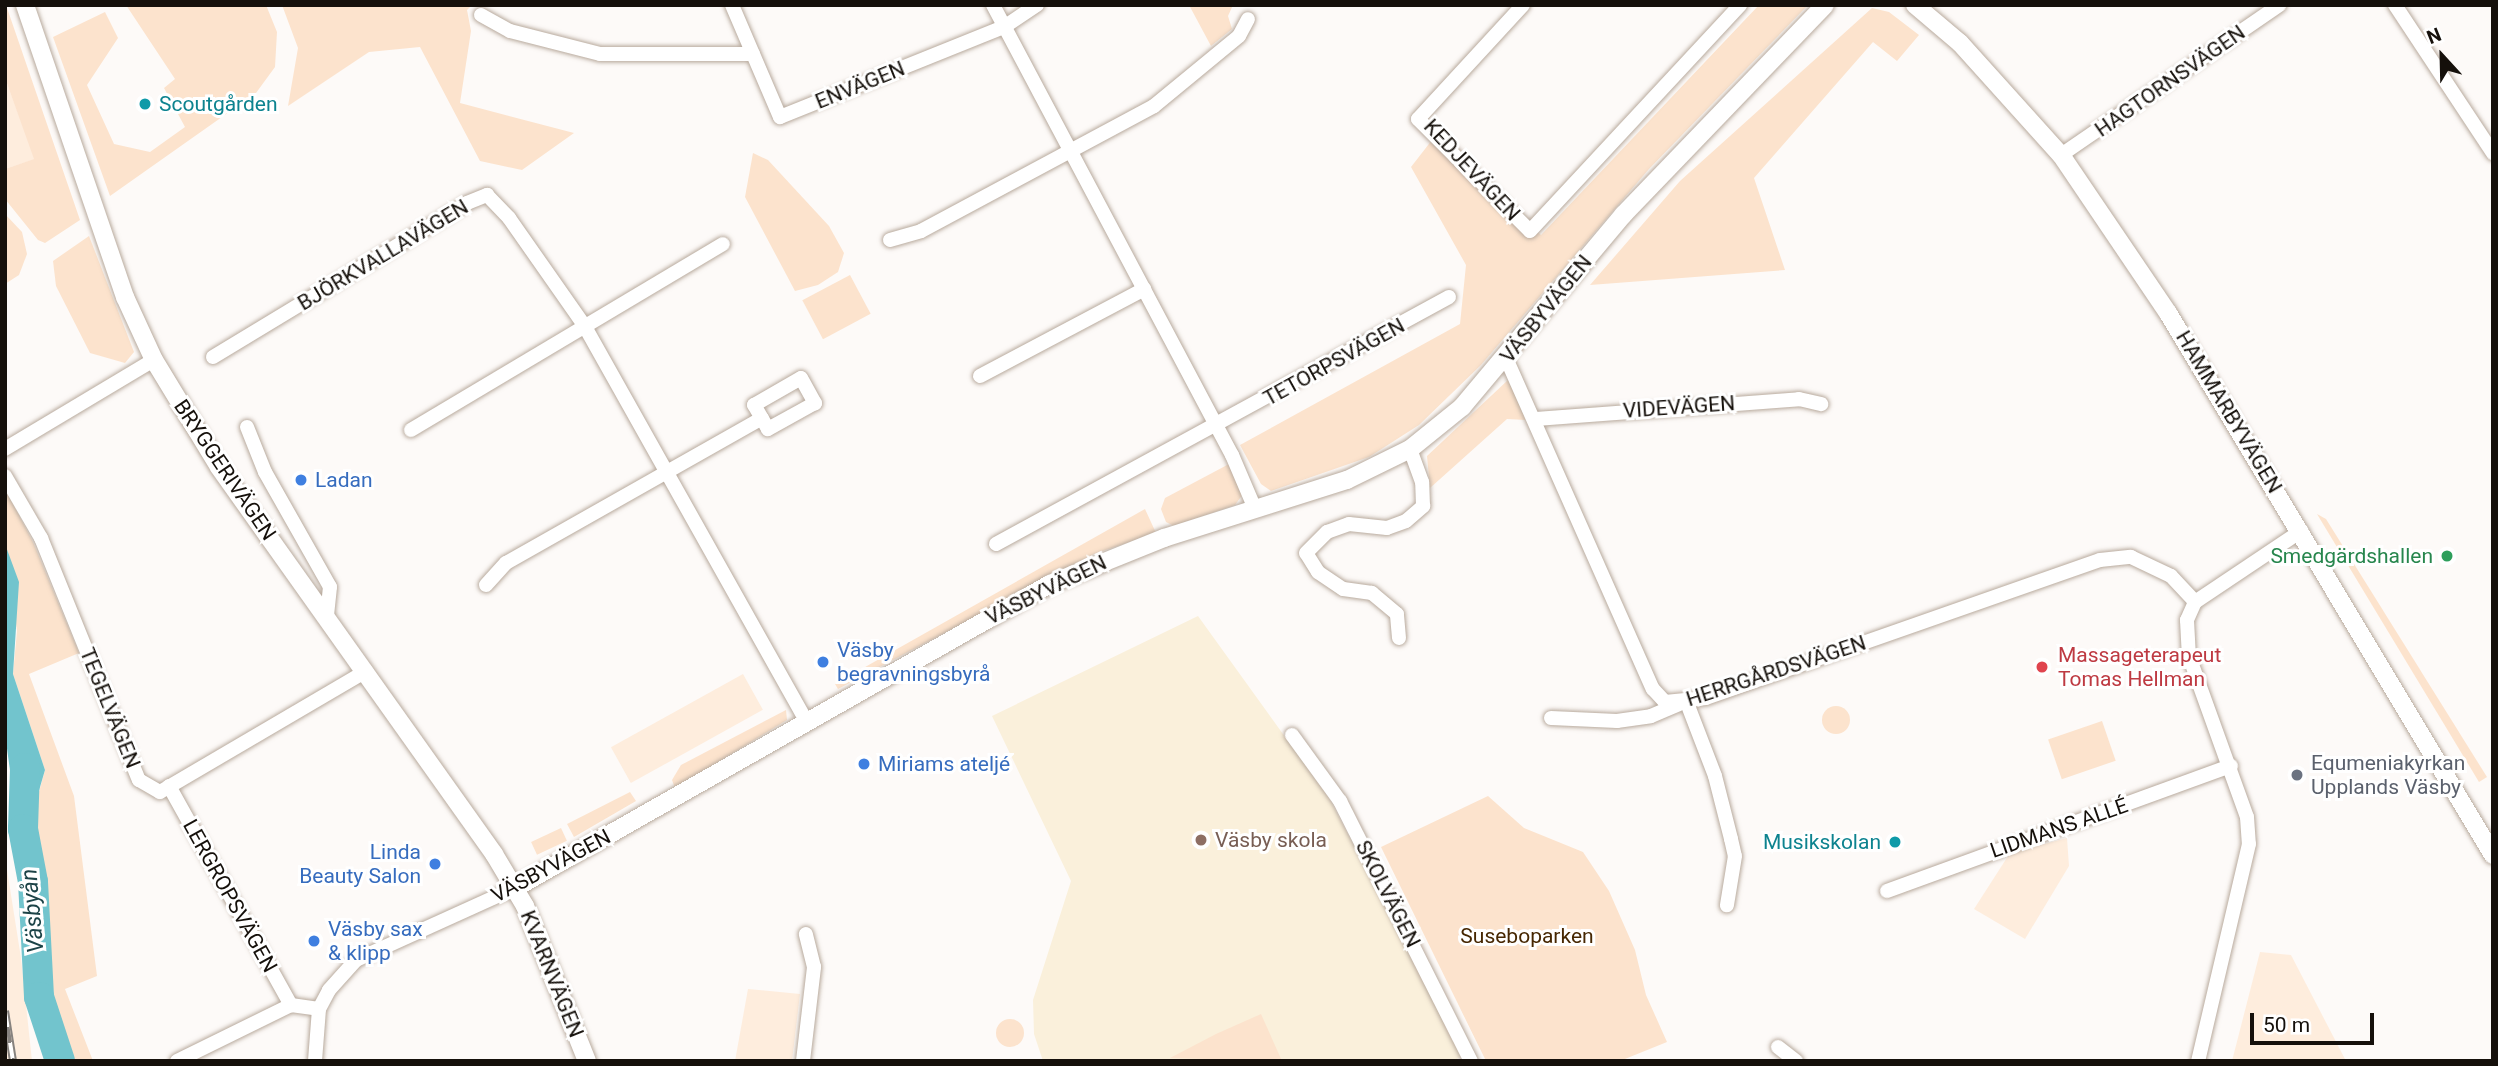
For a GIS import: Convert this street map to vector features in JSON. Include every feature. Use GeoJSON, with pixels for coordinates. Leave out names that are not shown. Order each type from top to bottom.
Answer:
{"type":"FeatureCollection","features":[{"type":"Feature","properties":{"kind":"street","name":"BRYGGERIVÄGEN"},"geometry":{"type":"LineString","coordinates":[[25,5],[125,297],[154,360],[219,467],[327,615],[515,888]]}},
{"type":"Feature","properties":{"kind":"street","name":"ENVÄGEN"},"geometry":{"type":"LineString","coordinates":[[732,5],[780,117],[1004,27]]}},
{"type":"Feature","properties":{"kind":"street"},"geometry":{"type":"LineString","coordinates":[[993,5],[1217,426],[1255,509]]}},
{"type":"Feature","properties":{"kind":"street"},"geometry":{"type":"LineString","coordinates":[[1004,27],[1037,5]]}},
{"type":"Feature","properties":{"kind":"street","name":"KEDJEVÄGEN"},"geometry":{"type":"LineString","coordinates":[[1523,5],[1419,119],[1530,231],[1740,5]]}},
{"type":"Feature","properties":{"kind":"street","name":"VÄSBYVÄGEN"},"geometry":{"type":"LineString","coordinates":[[319,1009],[329,990],[375,948],[515,888],[806,720],[1060,579],[1133,549],[1369,472],[1410,449],[1462,407],[1506,358],[1623,215],[1825,5]]}},
{"type":"Feature","properties":{"kind":"street","name":"HAMMARBYVÄGEN"},"geometry":{"type":"LineString","coordinates":[[1915,5],[1960,43],[2061,155],[2168,313],[2493,855]]}},
{"type":"Feature","properties":{"kind":"street","name":"HAGTORNSVÄGEN"},"geometry":{"type":"LineString","coordinates":[[2061,155],[2279,5]]}},
{"type":"Feature","properties":{"kind":"street"},"geometry":{"type":"LineString","coordinates":[[2395,5],[2493,153]]}},
{"type":"Feature","properties":{"kind":"street"},"geometry":{"type":"LineString","coordinates":[[481,15],[510,32],[600,54],[753,54]]}},
{"type":"Feature","properties":{"kind":"street"},"geometry":{"type":"LineString","coordinates":[[890,240],[921,231],[1071,153],[1154,106],[1239,36],[1248,19]]}},
{"type":"Feature","properties":{"kind":"street","name":"BJÖRKVALLAVÄGEN"},"geometry":{"type":"LineString","coordinates":[[213,357],[467,203],[487,195],[509,218],[583,325],[806,720]]}},
{"type":"Feature","properties":{"kind":"street"},"geometry":{"type":"LineString","coordinates":[[411,430],[583,325],[723,244]]}},
{"type":"Feature","properties":{"kind":"street"},"geometry":{"type":"LineString","coordinates":[[980,376],[1144,289]]}},
{"type":"Feature","properties":{"kind":"street","name":"TETORPSVÄGEN"},"geometry":{"type":"LineString","coordinates":[[996,544],[1217,426],[1449,297]]}},
{"type":"Feature","properties":{"kind":"street","name":"HERRGÅRDSVÄGEN"},"geometry":{"type":"LineString","coordinates":[[1506,358],[1536,419],[1653,689],[1665,702],[1684,703],[2100,560],[2132,557],[2147,562],[2171,576],[2195,602]]}},
{"type":"Feature","properties":{"kind":"street"},"geometry":{"type":"LineString","coordinates":[[5,449],[154,360]]}},
{"type":"Feature","properties":{"kind":"street","name":"VIDEVÄGEN"},"geometry":{"type":"LineString","coordinates":[[1536,419],[1798,399],[1821,404]]}},
{"type":"Feature","properties":{"kind":"street"},"geometry":{"type":"LineString","coordinates":[[486,584],[506,563],[762,418]]}},
{"type":"Feature","properties":{"kind":"street"},"geometry":{"type":"LineString","coordinates":[[247,427],[265,472],[330,587],[327,615]]}},
{"type":"Feature","properties":{"kind":"street"},"geometry":{"type":"LineString","coordinates":[[1399,638],[1397,614],[1372,593],[1343,589],[1318,572],[1306,553],[1327,532],[1349,524],[1387,527],[1406,521],[1423,506],[1422,482],[1410,449]]}},
{"type":"Feature","properties":{"kind":"street","name":"TEGELVÄGEN"},"geometry":{"type":"LineString","coordinates":[[5,476],[41,538],[139,780],[160,792],[169,786]]}},
{"type":"Feature","properties":{"kind":"street"},"geometry":{"type":"LineString","coordinates":[[2198,1061],[2249,844],[2247,817],[2231,766],[2189,656],[2187,620],[2195,602],[2301,531]]}},
{"type":"Feature","properties":{"kind":"street"},"geometry":{"type":"LineString","coordinates":[[169,786],[366,671]]}},
{"type":"Feature","properties":{"kind":"street"},"geometry":{"type":"LineString","coordinates":[[1550,718],[1617,720],[1651,716],[1684,703],[1715,776],[1735,856],[1727,905]]}},
{"type":"Feature","properties":{"kind":"street","name":"SKOLVÄGEN"},"geometry":{"type":"LineString","coordinates":[[1292,735],[1340,801],[1471,1061]]}},
{"type":"Feature","properties":{"kind":"street","name":"LIDMANS ALLÉ"},"geometry":{"type":"LineString","coordinates":[[1887,891],[2231,766]]}},
{"type":"Feature","properties":{"kind":"street","name":"LERGROPSVÄGEN"},"geometry":{"type":"LineString","coordinates":[[169,786],[292,1005]]}},
{"type":"Feature","properties":{"kind":"street","name":"KVARNVÄGEN"},"geometry":{"type":"LineString","coordinates":[[515,888],[587,1061]]}},
{"type":"Feature","properties":{"kind":"street"},"geometry":{"type":"LineString","coordinates":[[803,1061],[814,967],[806,934]]}},
{"type":"Feature","properties":{"kind":"street"},"geometry":{"type":"LineString","coordinates":[[177,1061],[292,1005],[319,1009],[315,1061]]}},
{"type":"Feature","properties":{"kind":"street"},"geometry":{"type":"LineString","coordinates":[[1778,1047],[1796,1061]]}},
{"type":"Feature","properties":{"kind":"shaded area"},"geometry":{"type":"Polygon","coordinates":[[[5,78],[35,159],[5,169],[5,78]]]}},
{"type":"Feature","properties":{"kind":"shaded area","name":"Väsby skola"},"geometry":{"type":"Polygon","coordinates":[[[1198,616],[1329,798],[1463,1056],[1453,1061],[1043,1061],[1034,1034],[1033,1000],[1071,881],[992,716],[1198,616]]]}},
{"type":"Feature","properties":{"kind":"shaded area"},"geometry":{"type":"Polygon","coordinates":[[[743,674],[763,710],[631,783],[611,747],[743,674]]]}},
{"type":"Feature","properties":{"kind":"shaded area"},"geometry":{"type":"Polygon","coordinates":[[[2067,838],[2069,866],[2025,939],[1974,909],[2010,853],[2067,838]]]}},
{"type":"Feature","properties":{"kind":"shaded area"},"geometry":{"type":"Polygon","coordinates":[[[5,857],[21,958],[32,1061],[5,1061],[5,857]]]}},
{"type":"Feature","properties":{"kind":"shaded area"},"geometry":{"type":"Polygon","coordinates":[[[2260,952],[2291,955],[2346,1061],[2232,1061],[2260,952]]]}},
{"type":"Feature","properties":{"kind":"shaded area"},"geometry":{"type":"Polygon","coordinates":[[[748,989],[800,994],[792,1061],[735,1061],[748,989]]]}},
{"type":"Feature","properties":{"kind":"green space"},"geometry":{"type":"Polygon","coordinates":[[[6,5],[80,220],[45,243],[38,240],[5,199],[5,169],[34,159],[5,78],[6,5]]]}},
{"type":"Feature","properties":{"kind":"green space"},"geometry":{"type":"Polygon","coordinates":[[[126,5],[266,5],[277,32],[275,67],[256,93],[110,196],[53,37],[105,12],[118,38],[87,85],[114,144],[150,152],[185,127],[164,88],[175,79],[126,5]]]}},
{"type":"Feature","properties":{"kind":"green space"},"geometry":{"type":"Polygon","coordinates":[[[282,5],[472,5],[467,10],[471,31],[460,103],[574,133],[522,170],[480,161],[420,47],[369,52],[288,106],[298,48],[282,5]]]}},
{"type":"Feature","properties":{"kind":"green space"},"geometry":{"type":"Polygon","coordinates":[[[1189,5],[1233,5],[1228,16],[1232,29],[1211,46],[1189,5]]]}},
{"type":"Feature","properties":{"kind":"green space"},"geometry":{"type":"Polygon","coordinates":[[[1759,5],[1808,5],[1649,169],[1481,365],[1419,425],[1369,457],[1271,491],[1261,484],[1240,445],[1460,324],[1466,265],[1411,167],[1432,140],[1541,235],[1759,5]]]}},
{"type":"Feature","properties":{"kind":"green space"},"geometry":{"type":"Polygon","coordinates":[[[1872,8],[1889,12],[1919,35],[1897,61],[1873,42],[1754,178],[1785,270],[1590,285],[1680,181],[1872,8]]]}},
{"type":"Feature","properties":{"kind":"green space"},"geometry":{"type":"Polygon","coordinates":[[[753,153],[768,160],[829,226],[844,253],[838,272],[818,285],[795,291],[745,197],[753,153]]]}},
{"type":"Feature","properties":{"kind":"green space"},"geometry":{"type":"Polygon","coordinates":[[[5,214],[22,232],[27,254],[19,275],[5,284],[5,214]]]}},
{"type":"Feature","properties":{"kind":"green space"},"geometry":{"type":"Polygon","coordinates":[[[89,236],[134,352],[125,363],[90,353],[56,286],[53,261],[89,236]]]}},
{"type":"Feature","properties":{"kind":"green space"},"geometry":{"type":"Polygon","coordinates":[[[850,275],[871,314],[823,339],[802,300],[850,275]]]}},
{"type":"Feature","properties":{"kind":"green space"},"geometry":{"type":"Polygon","coordinates":[[[1508,380],[1526,420],[1507,419],[1430,488],[1427,456],[1508,380]]]}},
{"type":"Feature","properties":{"kind":"green space"},"geometry":{"type":"Polygon","coordinates":[[[1229,464],[1243,494],[1235,505],[1174,526],[1166,522],[1161,509],[1165,498],[1229,464]]]}},
{"type":"Feature","properties":{"kind":"green space"},"geometry":{"type":"Polygon","coordinates":[[[5,489],[33,542],[79,653],[29,674],[74,796],[97,976],[65,989],[93,1061],[69,1061],[46,995],[40,880],[29,828],[45,770],[13,674],[17,631],[5,544],[5,489]]]}},
{"type":"Feature","properties":{"kind":"green space"},"geometry":{"type":"Polygon","coordinates":[[[1145,509],[1156,533],[1094,554],[838,689],[835,684],[1145,509]]]}},
{"type":"Feature","properties":{"kind":"green space"},"geometry":{"type":"Polygon","coordinates":[[[2317,514],[2326,519],[2487,777],[2479,782],[2317,514]]]}},
{"type":"Feature","properties":{"kind":"green space"},"geometry":{"type":"Polygon","coordinates":[[[1836,706],[1846,710],[1850,720],[1846,730],[1836,734],[1826,730],[1822,720],[1826,710],[1836,706]]]}},
{"type":"Feature","properties":{"kind":"green space"},"geometry":{"type":"Polygon","coordinates":[[[786,710],[787,720],[675,788],[672,780],[681,765],[786,710]]]}},
{"type":"Feature","properties":{"kind":"green space"},"geometry":{"type":"Polygon","coordinates":[[[2102,721],[2116,761],[2062,779],[2048,740],[2102,721]]]}},
{"type":"Feature","properties":{"kind":"green space"},"geometry":{"type":"Polygon","coordinates":[[[630,792],[636,801],[574,837],[567,824],[630,792]]]}},
{"type":"Feature","properties":{"kind":"green space","name":"Suseboparken"},"geometry":{"type":"Polygon","coordinates":[[[1488,796],[1524,828],[1583,852],[1609,891],[1635,950],[1646,995],[1667,1042],[1620,1061],[1486,1061],[1381,847],[1488,796]]]}},
{"type":"Feature","properties":{"kind":"green space"},"geometry":{"type":"Polygon","coordinates":[[[561,828],[567,841],[537,855],[531,842],[561,828]]]}},
{"type":"Feature","properties":{"kind":"green space"},"geometry":{"type":"Polygon","coordinates":[[[1261,1014],[1282,1061],[1170,1058],[1216,1034],[1261,1014]]]}},
{"type":"Feature","properties":{"kind":"green space"},"geometry":{"type":"Polygon","coordinates":[[[1010,1019],[1020,1023],[1024,1033],[1020,1043],[1010,1047],[1000,1043],[996,1033],[1000,1023],[1010,1019]]]}},
{"type":"Feature","properties":{"kind":"water","name":"Väsbyån"},"geometry":{"type":"Polygon","coordinates":[[[5,544],[19,582],[13,674],[45,770],[33,811],[15,807],[5,734],[5,544]]]}},
{"type":"Feature","properties":{"kind":"waterway","name":"Väsbyån"},"geometry":{"type":"LineString","coordinates":[[25,768],[23,829],[33,882],[39,997],[60,1061]]}},
{"type":"Feature","properties":{"kind":"railway"},"geometry":{"type":"LineString","coordinates":[[5,1011],[13,1061]]}},
{"type":"Feature","properties":{"kind":"place","name":"Scoutgården"},"geometry":{"type":"Point","coordinates":[145,104]}},
{"type":"Feature","properties":{"kind":"place","name":"Ladan"},"geometry":{"type":"Point","coordinates":[301,480]}},
{"type":"Feature","properties":{"kind":"place","name":"Smedgärdshallen"},"geometry":{"type":"Point","coordinates":[2447,556]}},
{"type":"Feature","properties":{"kind":"place","name":"Väsby begravningsbyrå"},"geometry":{"type":"Point","coordinates":[823,662]}},
{"type":"Feature","properties":{"kind":"place","name":"Massageterapeut Tomas Hellman"},"geometry":{"type":"Point","coordinates":[2042,667]}},
{"type":"Feature","properties":{"kind":"place","name":"Miriams ateljé"},"geometry":{"type":"Point","coordinates":[864,764]}},
{"type":"Feature","properties":{"kind":"place","name":"Equmeniakyrkan Upplands Väsby"},"geometry":{"type":"Point","coordinates":[2297,775]}},
{"type":"Feature","properties":{"kind":"place","name":"Väsby skola"},"geometry":{"type":"Point","coordinates":[1201,840]}},
{"type":"Feature","properties":{"kind":"place","name":"Musikskolan"},"geometry":{"type":"Point","coordinates":[1895,842]}},
{"type":"Feature","properties":{"kind":"place","name":"Linda Beauty Salon"},"geometry":{"type":"Point","coordinates":[435,864]}},
{"type":"Feature","properties":{"kind":"place","name":"Väsby sax & klipp"},"geometry":{"type":"Point","coordinates":[314,941]}}]}
